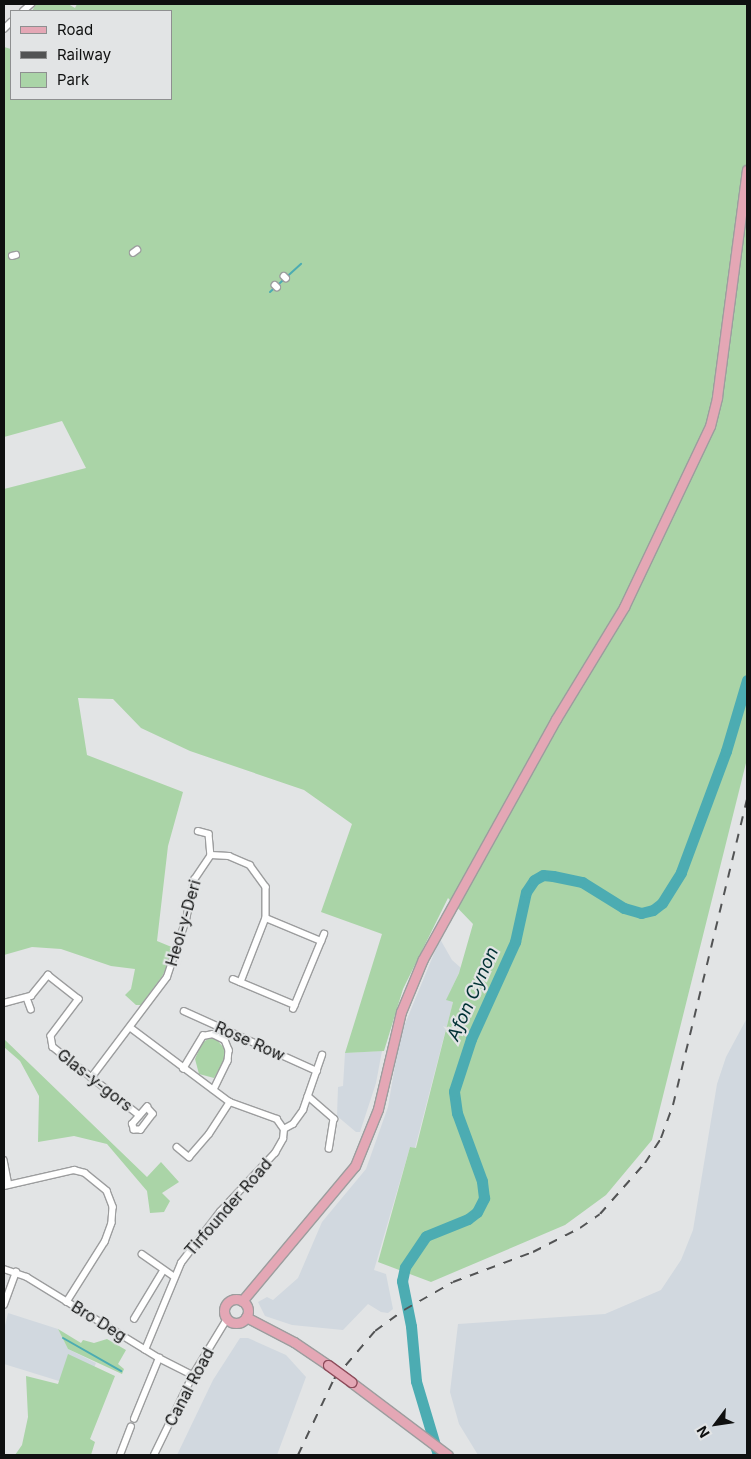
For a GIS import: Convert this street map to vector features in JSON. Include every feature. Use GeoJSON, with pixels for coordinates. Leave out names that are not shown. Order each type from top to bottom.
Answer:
{"type":"FeatureCollection","features":[{"type":"Feature","properties":{"kind":"main road"},"geometry":{"type":"LineString","coordinates":[[242,1301],[248,1310],[246,1317],[237,1323],[227,1320],[224,1309],[228,1302],[242,1301],[355,1166],[378,1109],[401,1012],[423,959],[556,719],[624,607],[710,426],[717,397],[747,170]]}},
{"type":"Feature","properties":{"kind":"main road"},"geometry":{"type":"LineString","coordinates":[[246,1317],[294,1342],[328,1365],[448,1455]]}},
{"type":"Feature","properties":{"kind":"street"},"geometry":{"type":"LineString","coordinates":[[198,831],[209,834],[212,855],[229,856],[257,871],[266,887],[266,918],[241,982]]}},
{"type":"Feature","properties":{"kind":"street","name":"Heol-y-Deri"},"geometry":{"type":"LineString","coordinates":[[91,1078],[131,1028],[167,977],[186,920],[194,880],[212,855]]}},
{"type":"Feature","properties":{"kind":"street"},"geometry":{"type":"LineString","coordinates":[[266,918],[321,941]]}},
{"type":"Feature","properties":{"kind":"street"},"geometry":{"type":"LineString","coordinates":[[233,979],[294,1007],[324,934]]}},
{"type":"Feature","properties":{"kind":"street","name":"Glas-y-gors"},"geometry":{"type":"LineString","coordinates":[[27,998],[48,975],[79,999],[51,1036],[50,1042],[91,1078],[139,1115]]}},
{"type":"Feature","properties":{"kind":"street"},"geometry":{"type":"LineString","coordinates":[[4,1003],[27,998],[31,1009]]}},
{"type":"Feature","properties":{"kind":"street","name":"Rose Row"},"geometry":{"type":"LineString","coordinates":[[184,1011],[317,1071]]}},
{"type":"Feature","properties":{"kind":"street"},"geometry":{"type":"LineString","coordinates":[[131,1028],[183,1069],[230,1102],[277,1119],[284,1129]]}},
{"type":"Feature","properties":{"kind":"street"},"geometry":{"type":"LineString","coordinates":[[183,1069],[203,1036],[212,1034],[225,1040],[228,1061],[214,1090]]}},
{"type":"Feature","properties":{"kind":"street","name":"Tirfounder Road"},"geometry":{"type":"LineString","coordinates":[[145,1350],[174,1276],[193,1245],[220,1212],[275,1153],[283,1138],[284,1129],[294,1124],[308,1096],[322,1056]]}},
{"type":"Feature","properties":{"kind":"street"},"geometry":{"type":"LineString","coordinates":[[308,1096],[334,1119],[329,1148]]}},
{"type":"Feature","properties":{"kind":"street"},"geometry":{"type":"LineString","coordinates":[[177,1147],[189,1156],[209,1134],[230,1102]]}},
{"type":"Feature","properties":{"kind":"street"},"geometry":{"type":"LineString","coordinates":[[4,1160],[7,1186],[74,1170],[91,1177],[106,1191],[113,1207],[112,1223],[105,1242],[67,1302]]}},
{"type":"Feature","properties":{"kind":"street"},"geometry":{"type":"LineString","coordinates":[[142,1254],[164,1272],[174,1276]]}},
{"type":"Feature","properties":{"kind":"street","name":"Bro Deg"},"geometry":{"type":"LineString","coordinates":[[4,1269],[16,1272],[145,1350],[193,1375]]}},
{"type":"Feature","properties":{"kind":"street"},"geometry":{"type":"LineString","coordinates":[[4,1305],[16,1272]]}},
{"type":"Feature","properties":{"kind":"street"},"geometry":{"type":"LineString","coordinates":[[134,1319],[164,1272]]}},
{"type":"Feature","properties":{"kind":"street","name":"Canal Road"},"geometry":{"type":"LineString","coordinates":[[154,1455],[193,1375],[227,1320]]}},
{"type":"Feature","properties":{"kind":"street"},"geometry":{"type":"LineString","coordinates":[[134,1419],[159,1358]]}},
{"type":"Feature","properties":{"kind":"street"},"geometry":{"type":"LineString","coordinates":[[120,1455],[131,1428]]}},
{"type":"Feature","properties":{"kind":"shaded area"},"geometry":{"type":"Polygon","coordinates":[[[440,939],[452,960],[461,968],[447,999],[453,1002],[415,1148],[410,1147],[374,1270],[386,1274],[393,1309],[388,1313],[381,1312],[368,1304],[343,1330],[292,1325],[265,1316],[258,1302],[267,1297],[273,1300],[298,1278],[322,1222],[366,1169],[388,1107],[400,1036],[440,939]]]}},
{"type":"Feature","properties":{"kind":"shaded area"},"geometry":{"type":"Polygon","coordinates":[[[747,1018],[747,1455],[478,1455],[459,1424],[450,1392],[458,1324],[605,1314],[661,1290],[681,1260],[693,1230],[717,1084],[726,1057],[747,1018]]]}},
{"type":"Feature","properties":{"kind":"shaded area"},"geometry":{"type":"Polygon","coordinates":[[[382,1051],[376,1083],[360,1132],[356,1132],[337,1116],[338,1087],[343,1086],[345,1053],[382,1051]]]}},
{"type":"Feature","properties":{"kind":"shaded area"},"geometry":{"type":"Polygon","coordinates":[[[8,1313],[58,1329],[68,1349],[96,1363],[83,1394],[59,1384],[59,1381],[4,1364],[4,1330],[8,1313]]]}},
{"type":"Feature","properties":{"kind":"shaded area"},"geometry":{"type":"Polygon","coordinates":[[[240,1338],[248,1338],[286,1355],[306,1377],[277,1455],[177,1455],[213,1380],[240,1338]]]}},
{"type":"Feature","properties":{"kind":"green space"},"geometry":{"type":"Polygon","coordinates":[[[36,4],[68,4],[75,8],[77,4],[747,4],[747,759],[652,1140],[606,1195],[565,1225],[431,1282],[378,1262],[410,1147],[416,1148],[453,1002],[446,1000],[459,973],[473,924],[448,898],[403,989],[384,1051],[345,1053],[382,934],[321,912],[352,824],[304,790],[190,751],[141,728],[113,699],[78,698],[87,755],[183,792],[168,846],[157,941],[174,948],[163,975],[141,1005],[136,1005],[125,995],[131,989],[135,969],[111,966],[61,949],[32,947],[4,955],[4,489],[86,468],[62,421],[4,437],[4,47],[10,49],[10,100],[172,100],[172,10],[33,10],[36,4]]]}},
{"type":"Feature","properties":{"kind":"green space"},"geometry":{"type":"Polygon","coordinates":[[[4,1039],[147,1177],[161,1162],[179,1182],[162,1193],[170,1201],[164,1212],[150,1213],[147,1191],[107,1144],[74,1136],[38,1142],[39,1096],[20,1061],[4,1047],[4,1039]]]}},
{"type":"Feature","properties":{"kind":"green space"},"geometry":{"type":"Polygon","coordinates":[[[208,1039],[216,1039],[225,1049],[226,1057],[214,1078],[199,1074],[195,1059],[202,1043],[208,1039]]]}},
{"type":"Feature","properties":{"kind":"green space"},"geometry":{"type":"Polygon","coordinates":[[[58,1329],[81,1343],[83,1340],[94,1343],[107,1339],[126,1350],[118,1364],[124,1369],[122,1374],[68,1349],[58,1329]]]}},
{"type":"Feature","properties":{"kind":"green space"},"geometry":{"type":"Polygon","coordinates":[[[68,1354],[115,1376],[90,1439],[95,1442],[91,1455],[15,1455],[22,1445],[28,1417],[26,1376],[58,1384],[68,1354]]]}},
{"type":"Feature","properties":{"kind":"waterway"},"geometry":{"type":"LineString","coordinates":[[270,292],[301,264]]}},
{"type":"Feature","properties":{"kind":"waterway","name":"Afon Cynon"},"geometry":{"type":"LineString","coordinates":[[438,1455],[416,1381],[411,1326],[402,1281],[405,1267],[426,1236],[468,1219],[477,1212],[484,1198],[482,1181],[457,1113],[454,1091],[471,1039],[515,942],[526,892],[534,880],[543,875],[582,882],[624,908],[641,913],[653,910],[662,903],[681,872],[726,751],[747,680]]}},
{"type":"Feature","properties":{"kind":"waterway"},"geometry":{"type":"LineString","coordinates":[[63,1338],[121,1371]]}},
{"type":"Feature","properties":{"kind":"railway"},"geometry":{"type":"LineString","coordinates":[[298,1455],[334,1379],[375,1331],[404,1310],[453,1282],[533,1252],[580,1228],[600,1214],[645,1163],[661,1138],[673,1105],[747,800]]}}]}
